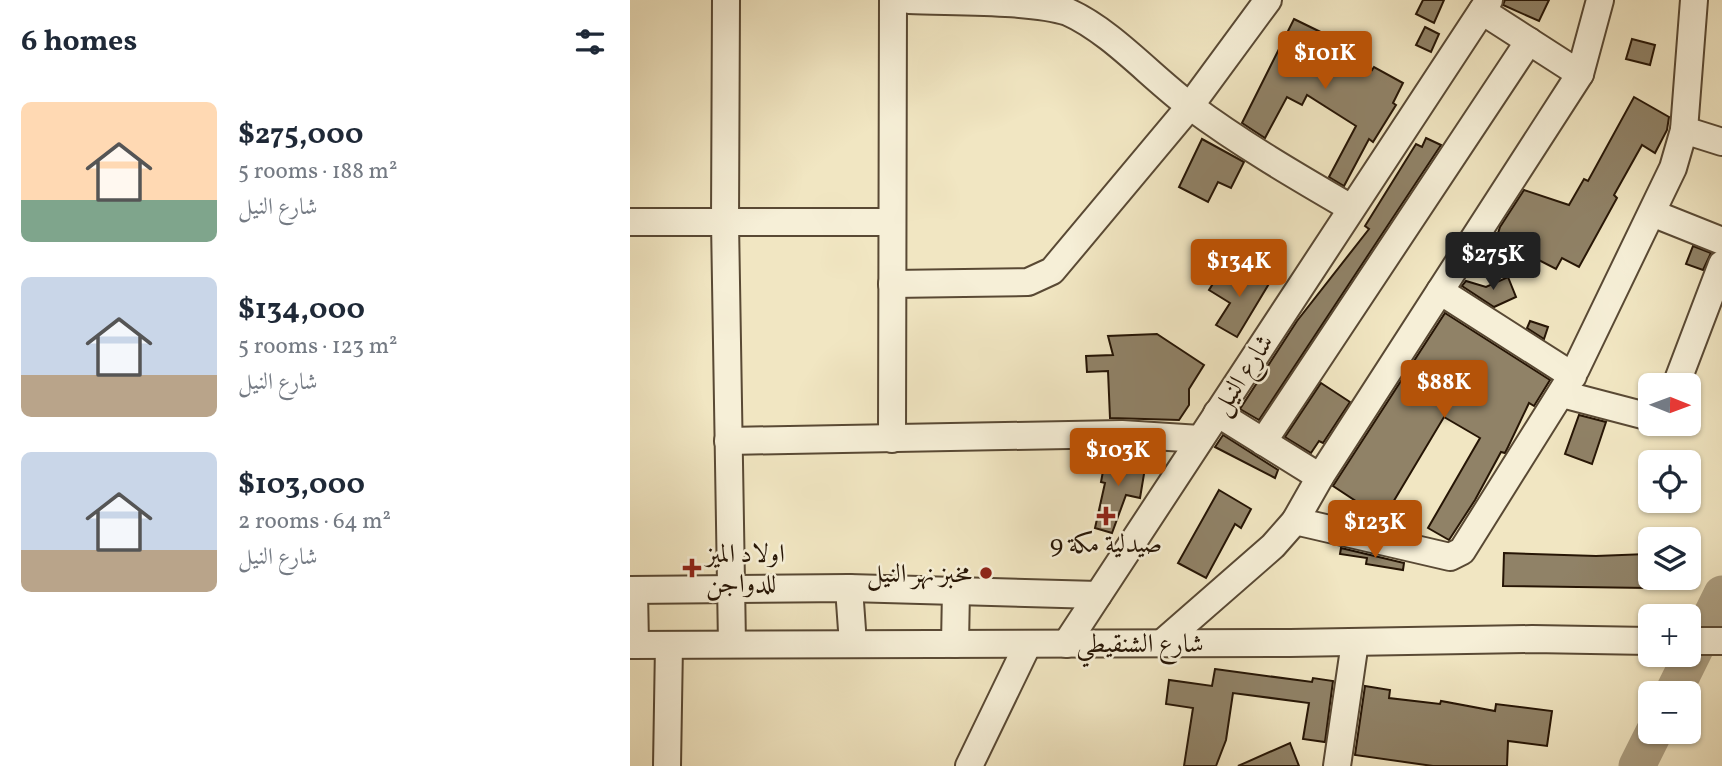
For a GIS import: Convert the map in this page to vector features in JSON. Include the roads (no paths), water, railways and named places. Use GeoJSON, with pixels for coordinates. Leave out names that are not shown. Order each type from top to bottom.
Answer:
{"type":"FeatureCollection","features":[{"type":"Feature","properties":{"kind":"street"},"geometry":{"type":"LineString","coordinates":[[726,0],[725,222],[732,645]]}},
{"type":"Feature","properties":{"kind":"street"},"geometry":{"type":"LineString","coordinates":[[892,439],[893,0]]}},
{"type":"Feature","properties":{"kind":"street"},"geometry":{"type":"LineString","coordinates":[[909,0],[1041,5],[1068,12],[1094,29],[1190,106],[1275,163],[1351,208]]}},
{"type":"Feature","properties":{"kind":"street"},"geometry":{"type":"LineString","coordinates":[[892,284],[1028,282],[1052,271],[1190,106],[1268,0]]}},
{"type":"Feature","properties":{"kind":"street"},"geometry":{"type":"LineString","coordinates":[[1162,643],[1273,546],[1296,521],[1320,477],[1580,74],[1600,0]]}},
{"type":"Feature","properties":{"kind":"street"},"geometry":{"type":"LineString","coordinates":[[1296,521],[1450,557],[1456,556],[1472,538],[1567,385],[1673,168],[1684,130],[1694,0]]}},
{"type":"Feature","properties":{"kind":"street"},"geometry":{"type":"LineString","coordinates":[[1486,5],[1529,41],[1580,74]]}},
{"type":"Feature","properties":{"kind":"street","name":"شارع النيل"},"geometry":{"type":"LineString","coordinates":[[1066,644],[1486,5]]}},
{"type":"Feature","properties":{"kind":"street"},"geometry":{"type":"LineString","coordinates":[[1263,442],[1529,41]]}},
{"type":"Feature","properties":{"kind":"street"},"geometry":{"type":"LineString","coordinates":[[1684,130],[1722,142]]}},
{"type":"Feature","properties":{"kind":"street"},"geometry":{"type":"LineString","coordinates":[[1652,213],[1722,241]]}},
{"type":"Feature","properties":{"kind":"street"},"geometry":{"type":"LineString","coordinates":[[630,222],[892,222]]}},
{"type":"Feature","properties":{"kind":"street"},"geometry":{"type":"LineString","coordinates":[[1681,373],[1722,264]]}},
{"type":"Feature","properties":{"kind":"street"},"geometry":{"type":"LineString","coordinates":[[1440,291],[1567,385],[1638,412]]}},
{"type":"Feature","properties":{"kind":"street"},"geometry":{"type":"LineString","coordinates":[[1217,413],[1320,477]]}},
{"type":"Feature","properties":{"kind":"street"},"geometry":{"type":"LineString","coordinates":[[728,441],[1122,434],[1200,439]]}},
{"type":"Feature","properties":{"kind":"street"},"geometry":{"type":"LineString","coordinates":[[632,645],[632,590],[849,588],[1098,595]]}},
{"type":"Feature","properties":{"kind":"street"},"geometry":{"type":"LineString","coordinates":[[849,588],[853,644]]}},
{"type":"Feature","properties":{"kind":"street"},"geometry":{"type":"LineString","coordinates":[[955,644],[956,590]]}},
{"type":"Feature","properties":{"kind":"street","name":"شارع الشنقيطي"},"geometry":{"type":"LineString","coordinates":[[632,645],[1532,639],[1638,641]]}},
{"type":"Feature","properties":{"kind":"street"},"geometry":{"type":"LineString","coordinates":[[1701,641],[1722,641]]}},
{"type":"Feature","properties":{"kind":"street"},"geometry":{"type":"LineString","coordinates":[[1337,766],[1355,642]]}},
{"type":"Feature","properties":{"kind":"street"},"geometry":{"type":"LineString","coordinates":[[969,766],[1028,644]]}},
{"type":"Feature","properties":{"kind":"street"},"geometry":{"type":"LineString","coordinates":[[667,766],[668,645]]}},
{"type":"Feature","properties":{"kind":"waterway"},"geometry":{"type":"LineString","coordinates":[[1679,681],[1722,594]]}},
{"type":"Feature","properties":{"kind":"waterway"},"geometry":{"type":"LineString","coordinates":[[1637,766],[1648,744]]}},
{"type":"Feature","properties":{"kind":"place","name":"صيدلية مكة 9"},"geometry":{"type":"Point","coordinates":[1106,516]}},
{"type":"Feature","properties":{"kind":"place","name":"اولاد الميز للدواجن"},"geometry":{"type":"Point","coordinates":[692,568]}},
{"type":"Feature","properties":{"kind":"place","name":"مخبز نهر النيل"},"geometry":{"type":"Point","coordinates":[986,573]}}]}
